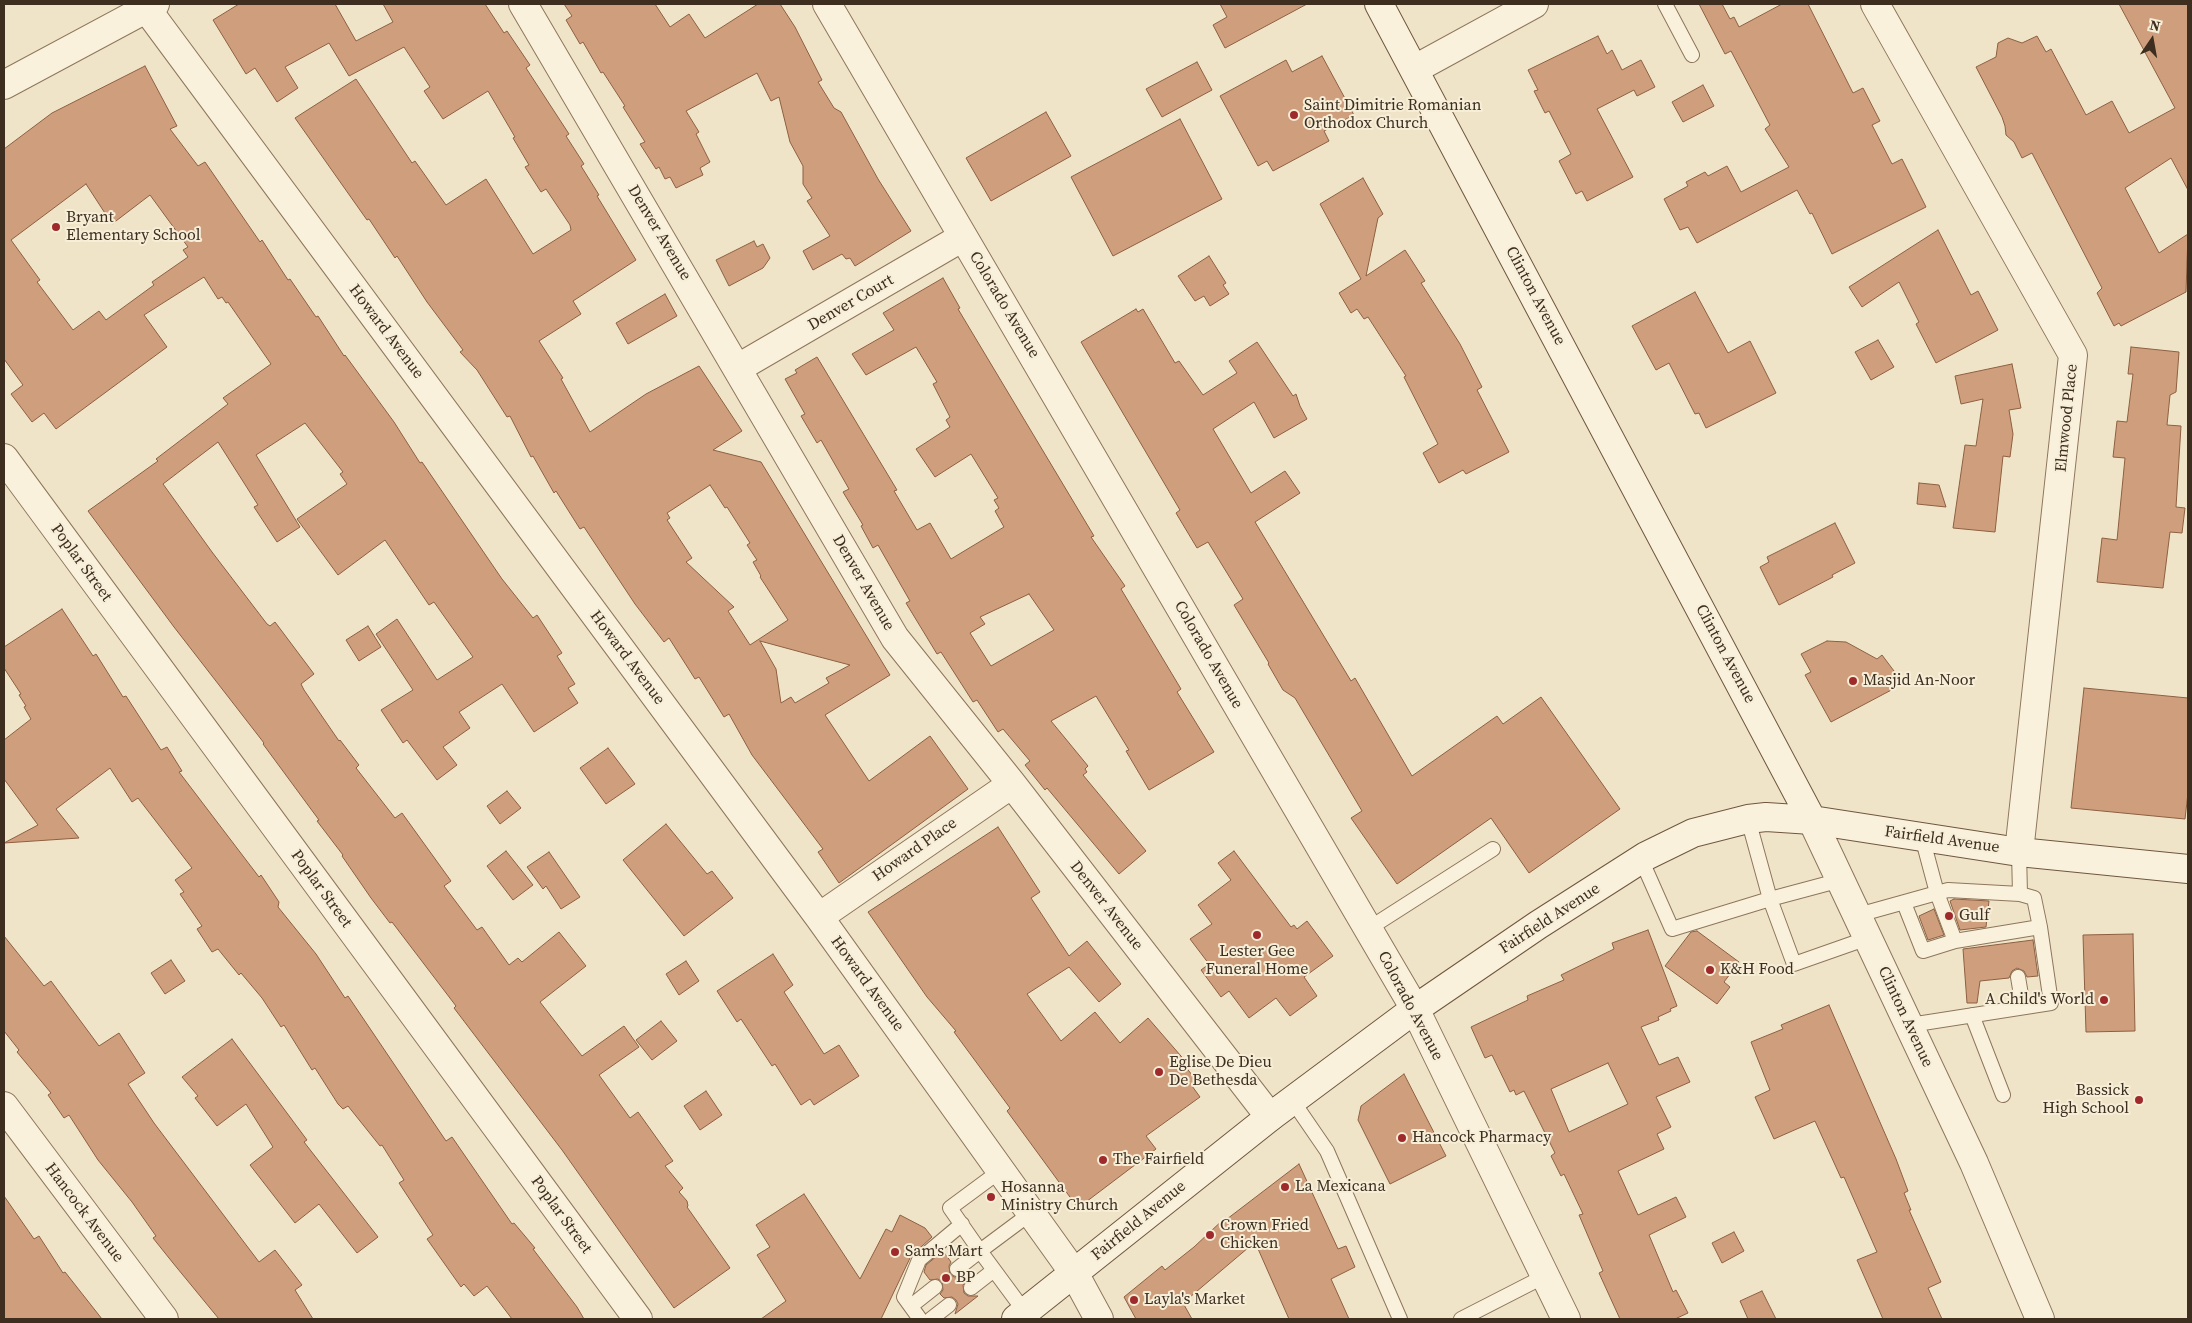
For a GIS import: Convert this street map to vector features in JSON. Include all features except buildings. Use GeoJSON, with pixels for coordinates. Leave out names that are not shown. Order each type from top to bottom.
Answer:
{"type":"FeatureCollection","features":[{"type":"Feature","properties":{"kind":"street","name":"Denver Avenue"},"geometry":{"type":"LineString","coordinates":[[523,4],[895,638],[914,665],[1012,784],[1270,1117]]}},
{"type":"Feature","properties":{"kind":"street","name":"Colorado Avenue"},"geometry":{"type":"LineString","coordinates":[[827,4],[1415,1009],[1566,1319]]}},
{"type":"Feature","properties":{"kind":"street","name":"Clinton Avenue"},"geometry":{"type":"LineString","coordinates":[[1380,4],[1812,820],[1974,1163],[2040,1319]]}},
{"type":"Feature","properties":{"kind":"street"},"geometry":{"type":"LineString","coordinates":[[1415,69],[1534,4]]}},
{"type":"Feature","properties":{"kind":"street","name":"Elmwood Place"},"geometry":{"type":"LineString","coordinates":[[1875,4],[2073,356],[2019,852]]}},
{"type":"Feature","properties":{"kind":"street"},"geometry":{"type":"LineString","coordinates":[[4,85],[148,5]]}},
{"type":"Feature","properties":{"kind":"street","name":"Howard Avenue"},"geometry":{"type":"LineString","coordinates":[[148,5],[819,917],[1074,1273],[1099,1319]]}},
{"type":"Feature","properties":{"kind":"street","name":"Denver Court"},"geometry":{"type":"LineString","coordinates":[[738,368],[963,237]]}},
{"type":"Feature","properties":{"kind":"street","name":"Poplar Street"},"geometry":{"type":"LineString","coordinates":[[4,458],[638,1319]]}},
{"type":"Feature","properties":{"kind":"street","name":"Howard Place"},"geometry":{"type":"LineString","coordinates":[[819,917],[1012,784]]}},
{"type":"Feature","properties":{"kind":"street","name":"Fairfield Avenue"},"geometry":{"type":"LineString","coordinates":[[1020,1316],[1270,1117],[1415,1009],[1538,925],[1641,859],[1693,834],[1748,819],[1766,817],[1812,820],[2019,852],[2188,869]]}},
{"type":"Feature","properties":{"kind":"street","name":"Hancock Avenue"},"geometry":{"type":"LineString","coordinates":[[4,1106],[164,1319]]}},
{"type":"Feature","properties":{"kind":"lane"},"geometry":{"type":"LineString","coordinates":[[1664,4],[1692,54]]}},
{"type":"Feature","properties":{"kind":"lane"},"geometry":{"type":"LineString","coordinates":[[1748,819],[1770,899],[1794,964],[1904,903],[1937,893],[1948,890],[2020,894],[2034,898],[2051,1003],[1910,1025]]}},
{"type":"Feature","properties":{"kind":"lane"},"geometry":{"type":"LineString","coordinates":[[1922,837],[1937,893],[1955,941]]}},
{"type":"Feature","properties":{"kind":"lane"},"geometry":{"type":"LineString","coordinates":[[1368,929],[1493,849]]}},
{"type":"Feature","properties":{"kind":"lane"},"geometry":{"type":"LineString","coordinates":[[2019,852],[2020,894]]}},
{"type":"Feature","properties":{"kind":"lane"},"geometry":{"type":"LineString","coordinates":[[1641,859],[1672,929],[1770,899],[1841,880]]}},
{"type":"Feature","properties":{"kind":"lane"},"geometry":{"type":"LineString","coordinates":[[1904,903],[1923,951],[1955,941],[2011,937],[2040,927]]}},
{"type":"Feature","properties":{"kind":"lane"},"geometry":{"type":"LineString","coordinates":[[2018,977],[2022,1007]]}},
{"type":"Feature","properties":{"kind":"lane"},"geometry":{"type":"LineString","coordinates":[[1972,1015],[2003,1095]]}},
{"type":"Feature","properties":{"kind":"lane"},"geometry":{"type":"LineString","coordinates":[[1292,1100],[1327,1151],[1400,1319]]}},
{"type":"Feature","properties":{"kind":"lane"},"geometry":{"type":"LineString","coordinates":[[1000,1171],[950,1208],[994,1270],[1020,1316]]}},
{"type":"Feature","properties":{"kind":"lane"},"geometry":{"type":"LineString","coordinates":[[957,1269],[1031,1213]]}},
{"type":"Feature","properties":{"kind":"lane"},"geometry":{"type":"LineString","coordinates":[[920,1319],[904,1297],[919,1260],[962,1224]]}},
{"type":"Feature","properties":{"kind":"lane"},"geometry":{"type":"LineString","coordinates":[[971,1288],[994,1270]]}},
{"type":"Feature","properties":{"kind":"lane"},"geometry":{"type":"LineString","coordinates":[[1461,1319],[1545,1276]]}},
{"type":"Feature","properties":{"kind":"lane"},"geometry":{"type":"LineString","coordinates":[[911,1306],[935,1287]]}},
{"type":"Feature","properties":{"kind":"lane"},"geometry":{"type":"LineString","coordinates":[[931,1319],[949,1305]]}},
{"type":"Feature","properties":{"kind":"place","name":"Saint Dimitrie Romanian Orthodox Church"},"geometry":{"type":"Point","coordinates":[1294,115]}},
{"type":"Feature","properties":{"kind":"place","name":"Bryant Elementary School"},"geometry":{"type":"Point","coordinates":[56,227]}},
{"type":"Feature","properties":{"kind":"place","name":"Masjid An-Noor"},"geometry":{"type":"Point","coordinates":[1853,681]}},
{"type":"Feature","properties":{"kind":"place","name":"Gulf"},"geometry":{"type":"Point","coordinates":[1949,916]}},
{"type":"Feature","properties":{"kind":"place","name":"Lester Gee Funeral Home"},"geometry":{"type":"Point","coordinates":[1257,935]}},
{"type":"Feature","properties":{"kind":"place","name":"K&H Food"},"geometry":{"type":"Point","coordinates":[1710,970]}},
{"type":"Feature","properties":{"kind":"place","name":"A Child's World"},"geometry":{"type":"Point","coordinates":[2104,1000]}},
{"type":"Feature","properties":{"kind":"place","name":"Eglise De Dieu De Bethesda"},"geometry":{"type":"Point","coordinates":[1159,1072]}},
{"type":"Feature","properties":{"kind":"place","name":"Bassick High School"},"geometry":{"type":"Point","coordinates":[2139,1100]}},
{"type":"Feature","properties":{"kind":"place","name":"Hancock Pharmacy"},"geometry":{"type":"Point","coordinates":[1402,1138]}},
{"type":"Feature","properties":{"kind":"place","name":"The Fairfield"},"geometry":{"type":"Point","coordinates":[1103,1160]}},
{"type":"Feature","properties":{"kind":"place","name":"La Mexicana"},"geometry":{"type":"Point","coordinates":[1285,1187]}},
{"type":"Feature","properties":{"kind":"place","name":"Hosanna Ministry Church"},"geometry":{"type":"Point","coordinates":[991,1197]}},
{"type":"Feature","properties":{"kind":"place","name":"Crown Fried Chicken"},"geometry":{"type":"Point","coordinates":[1210,1235]}},
{"type":"Feature","properties":{"kind":"place","name":"Sam's Mart"},"geometry":{"type":"Point","coordinates":[895,1252]}},
{"type":"Feature","properties":{"kind":"place","name":"BP"},"geometry":{"type":"Point","coordinates":[946,1278]}},
{"type":"Feature","properties":{"kind":"place","name":"Layla's Market"},"geometry":{"type":"Point","coordinates":[1134,1300]}}]}
